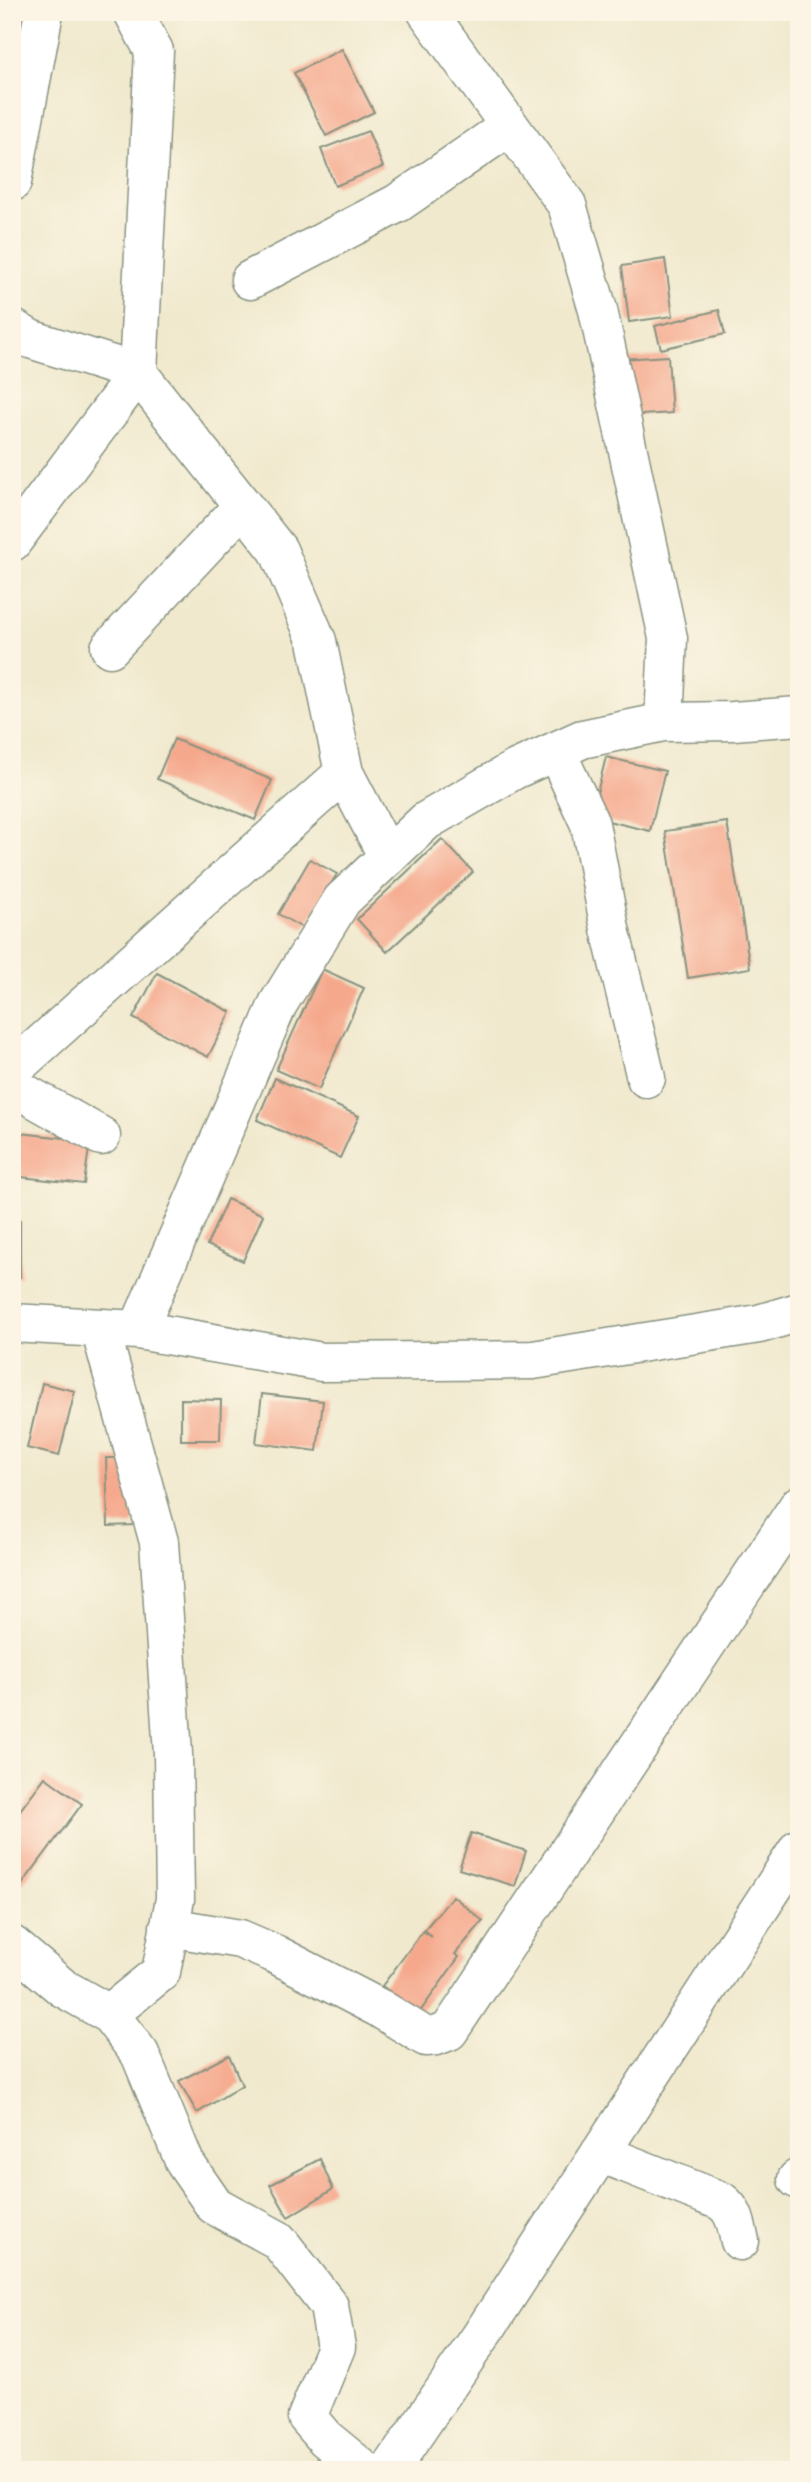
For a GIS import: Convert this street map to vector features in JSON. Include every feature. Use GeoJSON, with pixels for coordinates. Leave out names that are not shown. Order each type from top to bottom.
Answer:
{"type":"FeatureCollection","features":[{"type":"Feature","properties":{"kind":"street"},"geometry":{"type":"LineString","coordinates":[[12,182],[44,12]]}},
{"type":"Feature","properties":{"kind":"street"},"geometry":{"type":"LineString","coordinates":[[12,542],[138,373],[154,51],[133,12]]}},
{"type":"Feature","properties":{"kind":"street"},"geometry":{"type":"LineString","coordinates":[[427,12],[567,205],[598,310],[668,638],[664,722]]}},
{"type":"Feature","properties":{"kind":"street"},"geometry":{"type":"LineString","coordinates":[[250,280],[398,203],[510,126]]}},
{"type":"Feature","properties":{"kind":"street"},"geometry":{"type":"LineString","coordinates":[[12,328],[30,339],[138,373],[278,550],[317,641],[344,773],[388,857]]}},
{"type":"Feature","properties":{"kind":"street"},"geometry":{"type":"LineString","coordinates":[[110,648],[243,506]]}},
{"type":"Feature","properties":{"kind":"street"},"geometry":{"type":"LineString","coordinates":[[138,1330],[278,1004],[342,900],[426,821],[514,770],[582,739],[664,722],[799,716]]}},
{"type":"Feature","properties":{"kind":"street"},"geometry":{"type":"LineString","coordinates":[[556,751],[590,824],[610,929],[646,1079]]}},
{"type":"Feature","properties":{"kind":"street"},"geometry":{"type":"LineString","coordinates":[[12,1070],[344,773]]}},
{"type":"Feature","properties":{"kind":"street"},"geometry":{"type":"LineString","coordinates":[[12,1086],[101,1136]]}},
{"type":"Feature","properties":{"kind":"street"},"geometry":{"type":"LineString","coordinates":[[12,1323],[138,1330],[322,1362],[533,1360],[760,1324],[799,1312]]}},
{"type":"Feature","properties":{"kind":"street"},"geometry":{"type":"LineString","coordinates":[[100,1328],[159,1542],[173,1754],[175,1899],[161,1972],[109,2014]]}},
{"type":"Feature","properties":{"kind":"street"},"geometry":{"type":"LineString","coordinates":[[169,1927],[240,1939],[379,2008],[426,2037],[449,2031],[799,1504]]}},
{"type":"Feature","properties":{"kind":"street"},"geometry":{"type":"LineString","coordinates":[[390,2470],[481,2336],[799,1848]]}},
{"type":"Feature","properties":{"kind":"street"},"geometry":{"type":"LineString","coordinates":[[12,1945],[63,1988],[109,2014],[140,2053],[185,2163],[214,2205],[278,2239],[329,2306],[336,2347],[307,2417],[325,2438],[364,2470]]}},
{"type":"Feature","properties":{"kind":"street"},"geometry":{"type":"LineString","coordinates":[[600,2153],[729,2206],[740,2241]]}},
{"type":"Feature","properties":{"kind":"building"},"geometry":{"type":"Polygon","coordinates":[[[342,49],[374,112],[326,136],[294,73],[342,49]]]}},
{"type":"Feature","properties":{"kind":"building"},"geometry":{"type":"Polygon","coordinates":[[[368,131],[383,167],[335,186],[321,149],[368,131]]]}},
{"type":"Feature","properties":{"kind":"building"},"geometry":{"type":"Polygon","coordinates":[[[665,259],[673,316],[629,322],[622,266],[665,259]]]}},
{"type":"Feature","properties":{"kind":"building"},"geometry":{"type":"Polygon","coordinates":[[[719,310],[725,334],[661,349],[655,326],[719,310]]]}},
{"type":"Feature","properties":{"kind":"building"},"geometry":{"type":"Polygon","coordinates":[[[668,356],[672,413],[626,416],[622,359],[668,356]]]}},
{"type":"Feature","properties":{"kind":"building"},"geometry":{"type":"Polygon","coordinates":[[[174,739],[272,780],[255,820],[157,779],[174,739]]]}},
{"type":"Feature","properties":{"kind":"building"},"geometry":{"type":"Polygon","coordinates":[[[606,757],[665,771],[650,831],[591,817],[606,757]]]}},
{"type":"Feature","properties":{"kind":"building"},"geometry":{"type":"Polygon","coordinates":[[[727,822],[750,968],[688,978],[665,831],[727,822]]]}},
{"type":"Feature","properties":{"kind":"building"},"geometry":{"type":"Polygon","coordinates":[[[442,839],[473,872],[387,952],[357,919],[442,839]]]}},
{"type":"Feature","properties":{"kind":"building"},"geometry":{"type":"Polygon","coordinates":[[[310,859],[337,874],[304,929],[278,914],[310,859]]]}},
{"type":"Feature","properties":{"kind":"building"},"geometry":{"type":"Polygon","coordinates":[[[322,969],[364,988],[319,1089],[276,1070],[322,969]]]}},
{"type":"Feature","properties":{"kind":"building"},"geometry":{"type":"Polygon","coordinates":[[[157,973],[231,1012],[208,1057],[133,1018],[157,973]]]}},
{"type":"Feature","properties":{"kind":"building"},"geometry":{"type":"Polygon","coordinates":[[[275,1078],[359,1116],[340,1158],[257,1120],[275,1078]]]}},
{"type":"Feature","properties":{"kind":"building"},"geometry":{"type":"Polygon","coordinates":[[[12,1132],[90,1141],[84,1184],[12,1176],[12,1132]]]}},
{"type":"Feature","properties":{"kind":"building"},"geometry":{"type":"Polygon","coordinates":[[[227,1199],[263,1215],[243,1261],[207,1245],[227,1199]]]}},
{"type":"Feature","properties":{"kind":"building"},"geometry":{"type":"Polygon","coordinates":[[[12,1220],[20,1220],[20,1277],[12,1277],[12,1220]]]}},
{"type":"Feature","properties":{"kind":"building"},"geometry":{"type":"Polygon","coordinates":[[[42,1383],[75,1391],[59,1456],[27,1448],[42,1383]]]}},
{"type":"Feature","properties":{"kind":"building"},"geometry":{"type":"Polygon","coordinates":[[[262,1394],[323,1401],[317,1451],[256,1443],[262,1394]]]}},
{"type":"Feature","properties":{"kind":"building"},"geometry":{"type":"Polygon","coordinates":[[[181,1399],[221,1400],[220,1440],[181,1440],[181,1399]]]}},
{"type":"Feature","properties":{"kind":"building"},"geometry":{"type":"Polygon","coordinates":[[[106,1458],[132,1458],[134,1525],[108,1526],[106,1458]]]}},
{"type":"Feature","properties":{"kind":"building"},"geometry":{"type":"Polygon","coordinates":[[[45,1777],[82,1804],[20,1887],[12,1881],[12,1821],[45,1777]]]}},
{"type":"Feature","properties":{"kind":"building"},"geometry":{"type":"Polygon","coordinates":[[[471,1833],[526,1851],[515,1886],[459,1869],[471,1833]]]}},
{"type":"Feature","properties":{"kind":"building"},"geometry":{"type":"Polygon","coordinates":[[[453,1896],[483,1921],[455,1954],[459,1957],[419,2013],[382,1986],[423,1931],[432,1937],[424,1930],[453,1896]]]}},
{"type":"Feature","properties":{"kind":"building"},"geometry":{"type":"Polygon","coordinates":[[[229,2055],[242,2085],[197,2113],[179,2081],[229,2055]]]}},
{"type":"Feature","properties":{"kind":"building"},"geometry":{"type":"Polygon","coordinates":[[[320,2159],[333,2189],[288,2217],[270,2185],[320,2159]]]}}]}
